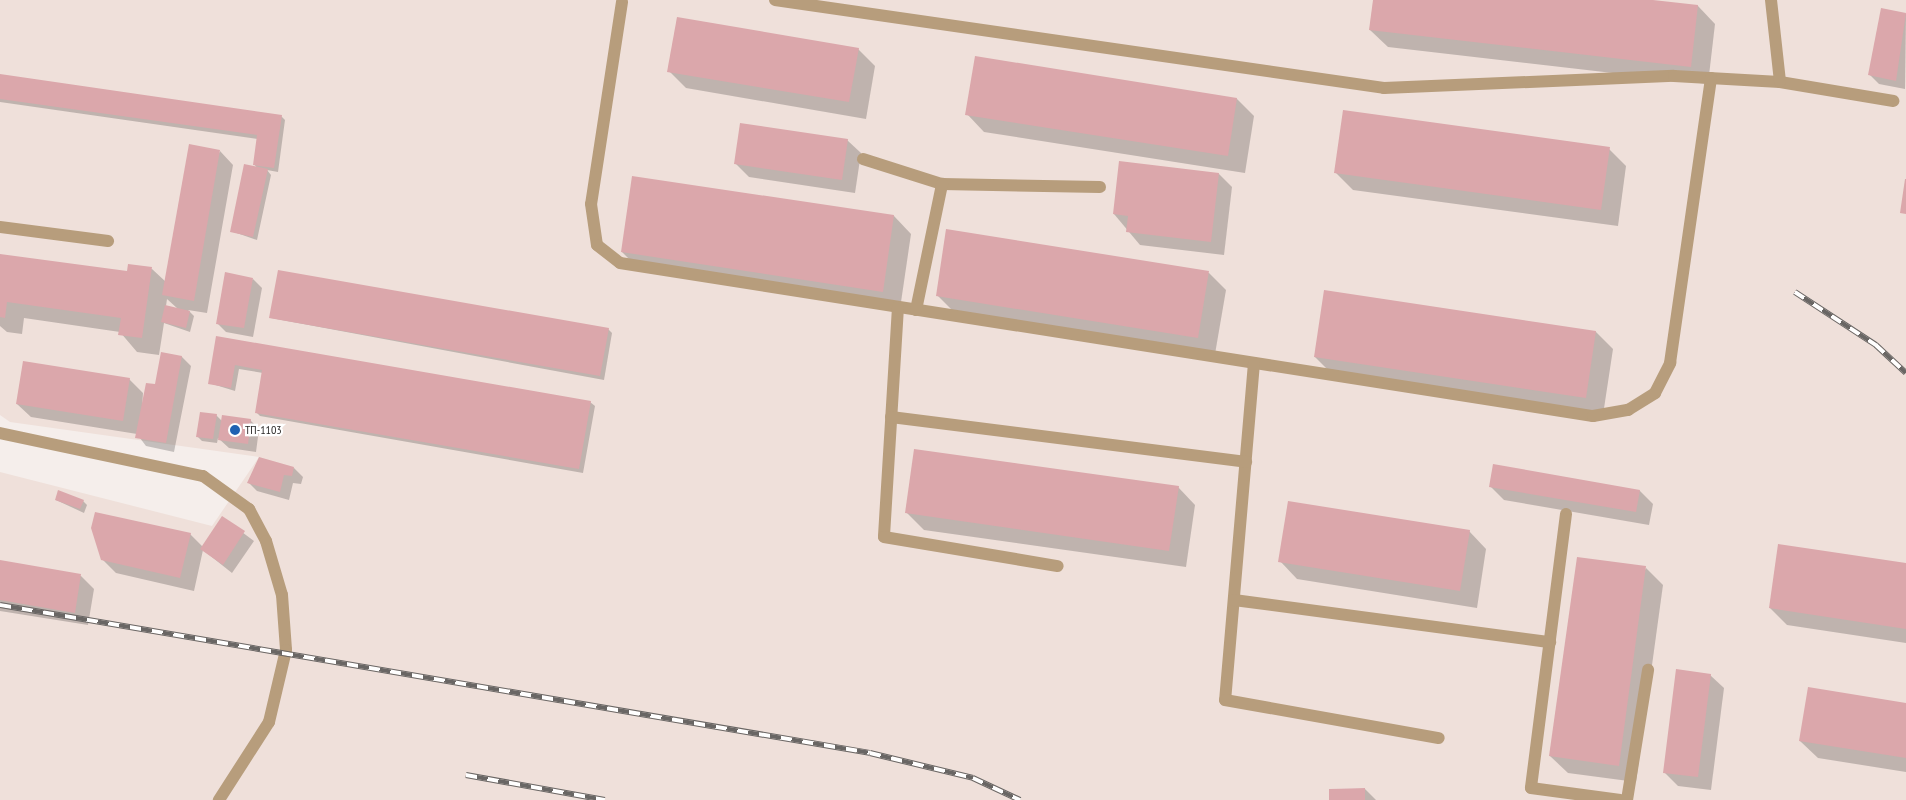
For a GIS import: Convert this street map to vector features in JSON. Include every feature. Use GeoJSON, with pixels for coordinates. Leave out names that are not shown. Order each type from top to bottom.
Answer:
{"type":"FeatureCollection","features":[{"type":"Feature","properties":{"kind":"lane"},"geometry":{"type":"LineString","coordinates":[[621,0],[591,204],[597,245],[620,263],[1593,416],[1628,410],[1655,393],[1670,363],[1711,78]]}},
{"type":"Feature","properties":{"kind":"lane"},"geometry":{"type":"LineString","coordinates":[[775,0],[1384,88],[1711,78],[1780,82],[1893,101]]}},
{"type":"Feature","properties":{"kind":"lane"},"geometry":{"type":"LineString","coordinates":[[1770,0],[1780,82]]}},
{"type":"Feature","properties":{"kind":"lane"},"geometry":{"type":"LineString","coordinates":[[863,159],[942,184],[1100,187]]}},
{"type":"Feature","properties":{"kind":"lane"},"geometry":{"type":"LineString","coordinates":[[916,310],[942,184]]}},
{"type":"Feature","properties":{"kind":"lane"},"geometry":{"type":"LineString","coordinates":[[0,227],[108,241]]}},
{"type":"Feature","properties":{"kind":"lane"},"geometry":{"type":"LineString","coordinates":[[898,307],[884,536],[1058,566]]}},
{"type":"Feature","properties":{"kind":"lane"},"geometry":{"type":"LineString","coordinates":[[1254,363],[1225,700],[1439,738]]}},
{"type":"Feature","properties":{"kind":"lane"},"geometry":{"type":"LineString","coordinates":[[892,417],[1246,462]]}},
{"type":"Feature","properties":{"kind":"lane"},"geometry":{"type":"LineString","coordinates":[[0,434],[203,476],[249,509],[266,541],[282,595],[286,650],[269,722],[219,800]]}},
{"type":"Feature","properties":{"kind":"lane"},"geometry":{"type":"LineString","coordinates":[[1566,514],[1531,788],[1620,800]]}},
{"type":"Feature","properties":{"kind":"lane"},"geometry":{"type":"LineString","coordinates":[[1234,600],[1550,642]]}},
{"type":"Feature","properties":{"kind":"lane"},"geometry":{"type":"LineString","coordinates":[[1627,800],[1648,670]]}},
{"type":"Feature","properties":{"kind":"shaded area"},"geometry":{"type":"Polygon","coordinates":[[[0,0],[1906,0],[1906,800],[1365,800],[1365,788],[1329,789],[1329,800],[0,800],[0,472],[212,526],[259,457],[10,422],[0,415],[0,0]]]}},
{"type":"Feature","properties":{"kind":"building"},"geometry":{"type":"Polygon","coordinates":[[[1373,0],[1653,0],[1698,5],[1691,67],[1369,30],[1373,0]]]}},
{"type":"Feature","properties":{"kind":"building"},"geometry":{"type":"Polygon","coordinates":[[[1881,8],[1906,13],[1896,81],[1868,75],[1881,8]]]}},
{"type":"Feature","properties":{"kind":"building"},"geometry":{"type":"Polygon","coordinates":[[[677,17],[859,48],[849,102],[667,72],[677,17]]]}},
{"type":"Feature","properties":{"kind":"building"},"geometry":{"type":"Polygon","coordinates":[[[975,56],[1237,98],[1228,156],[965,115],[975,56]]]}},
{"type":"Feature","properties":{"kind":"building"},"geometry":{"type":"Polygon","coordinates":[[[0,74],[282,115],[274,168],[253,165],[257,135],[0,99],[0,74]]]}},
{"type":"Feature","properties":{"kind":"building"},"geometry":{"type":"Polygon","coordinates":[[[1343,110],[1610,147],[1601,210],[1334,173],[1343,110]]]}},
{"type":"Feature","properties":{"kind":"building"},"geometry":{"type":"Polygon","coordinates":[[[740,123],[848,139],[842,180],[734,164],[740,123]]]}},
{"type":"Feature","properties":{"kind":"building"},"geometry":{"type":"Polygon","coordinates":[[[189,144],[220,150],[194,301],[162,295],[189,144]]]}},
{"type":"Feature","properties":{"kind":"building"},"geometry":{"type":"Polygon","coordinates":[[[1119,161],[1219,173],[1211,242],[1126,232],[1128,216],[1113,214],[1119,161]]]}},
{"type":"Feature","properties":{"kind":"building"},"geometry":{"type":"Polygon","coordinates":[[[244,164],[268,169],[253,237],[230,232],[244,164]]]}},
{"type":"Feature","properties":{"kind":"building"},"geometry":{"type":"Polygon","coordinates":[[[632,176],[894,215],[883,292],[621,252],[632,176]]]}},
{"type":"Feature","properties":{"kind":"building"},"geometry":{"type":"Polygon","coordinates":[[[1906,179],[1906,214],[1900,213],[1906,179]]]}},
{"type":"Feature","properties":{"kind":"building"},"geometry":{"type":"Polygon","coordinates":[[[946,229],[1209,271],[1198,338],[936,296],[946,229]]]}},
{"type":"Feature","properties":{"kind":"building"},"geometry":{"type":"Polygon","coordinates":[[[0,254],[127,271],[128,264],[152,267],[142,338],[118,335],[121,318],[7,302],[5,318],[0,317],[0,254]]]}},
{"type":"Feature","properties":{"kind":"building"},"geometry":{"type":"Polygon","coordinates":[[[278,270],[609,328],[600,376],[269,318],[278,270]]]}},
{"type":"Feature","properties":{"kind":"building"},"geometry":{"type":"Polygon","coordinates":[[[225,272],[253,278],[244,328],[216,324],[225,272]]]}},
{"type":"Feature","properties":{"kind":"building"},"geometry":{"type":"Polygon","coordinates":[[[1324,290],[1596,331],[1586,398],[1314,357],[1324,290]]]}},
{"type":"Feature","properties":{"kind":"building"},"geometry":{"type":"Polygon","coordinates":[[[165,305],[190,311],[186,328],[161,322],[165,305]]]}},
{"type":"Feature","properties":{"kind":"building"},"geometry":{"type":"Polygon","coordinates":[[[216,336],[591,401],[579,469],[255,413],[262,370],[235,365],[231,388],[208,384],[216,336]]]}},
{"type":"Feature","properties":{"kind":"building"},"geometry":{"type":"Polygon","coordinates":[[[161,352],[182,356],[166,443],[135,438],[146,383],[155,384],[161,352]]]}},
{"type":"Feature","properties":{"kind":"building"},"geometry":{"type":"Polygon","coordinates":[[[23,361],[130,378],[123,421],[16,404],[23,361]]]}},
{"type":"Feature","properties":{"kind":"building"},"geometry":{"type":"Polygon","coordinates":[[[200,412],[217,414],[213,439],[196,437],[200,412]]]}},
{"type":"Feature","properties":{"kind":"building","name":"ТП-1103"},"geometry":{"type":"Polygon","coordinates":[[[222,415],[251,419],[248,444],[218,440],[222,415]]]}},
{"type":"Feature","properties":{"kind":"building"},"geometry":{"type":"Polygon","coordinates":[[[914,449],[1179,486],[1169,551],[905,513],[914,449]]]}},
{"type":"Feature","properties":{"kind":"building"},"geometry":{"type":"Polygon","coordinates":[[[259,457],[294,467],[292,476],[284,475],[280,492],[247,483],[259,457]]]}},
{"type":"Feature","properties":{"kind":"building"},"geometry":{"type":"Polygon","coordinates":[[[1493,464],[1640,490],[1636,512],[1489,487],[1493,464]]]}},
{"type":"Feature","properties":{"kind":"building"},"geometry":{"type":"Polygon","coordinates":[[[58,490],[84,500],[80,509],[55,500],[58,490]]]}},
{"type":"Feature","properties":{"kind":"building"},"geometry":{"type":"Polygon","coordinates":[[[1288,501],[1470,530],[1460,591],[1278,562],[1288,501]]]}},
{"type":"Feature","properties":{"kind":"building"},"geometry":{"type":"Polygon","coordinates":[[[95,512],[191,533],[180,578],[101,560],[91,528],[95,512]]]}},
{"type":"Feature","properties":{"kind":"building"},"geometry":{"type":"Polygon","coordinates":[[[222,516],[245,531],[223,565],[200,549],[222,516]]]}},
{"type":"Feature","properties":{"kind":"building"},"geometry":{"type":"Polygon","coordinates":[[[1778,544],[1906,563],[1906,629],[1769,608],[1778,544]]]}},
{"type":"Feature","properties":{"kind":"building"},"geometry":{"type":"Polygon","coordinates":[[[1577,557],[1646,566],[1619,766],[1549,756],[1577,557]]]}},
{"type":"Feature","properties":{"kind":"building"},"geometry":{"type":"Polygon","coordinates":[[[0,560],[81,574],[75,613],[0,600],[0,560]]]}},
{"type":"Feature","properties":{"kind":"building"},"geometry":{"type":"Polygon","coordinates":[[[1676,669],[1711,674],[1698,777],[1663,773],[1676,669]]]}},
{"type":"Feature","properties":{"kind":"building"},"geometry":{"type":"Polygon","coordinates":[[[1808,687],[1906,703],[1906,758],[1799,741],[1808,687]]]}},
{"type":"Feature","properties":{"kind":"building"},"geometry":{"type":"Polygon","coordinates":[[[1365,788],[1365,800],[1329,800],[1329,789],[1365,788]]]}},
{"type":"Feature","properties":{"kind":"railway"},"geometry":{"type":"LineString","coordinates":[[1795,292],[1876,345],[1906,373]]}},
{"type":"Feature","properties":{"kind":"railway"},"geometry":{"type":"LineString","coordinates":[[0,605],[870,753],[973,778],[1020,800]]}},
{"type":"Feature","properties":{"kind":"railway"},"geometry":{"type":"LineString","coordinates":[[466,775],[605,800]]}},
{"type":"Feature","properties":{"kind":"place","name":"ТП-1103"},"geometry":{"type":"Point","coordinates":[235,430]}}]}
